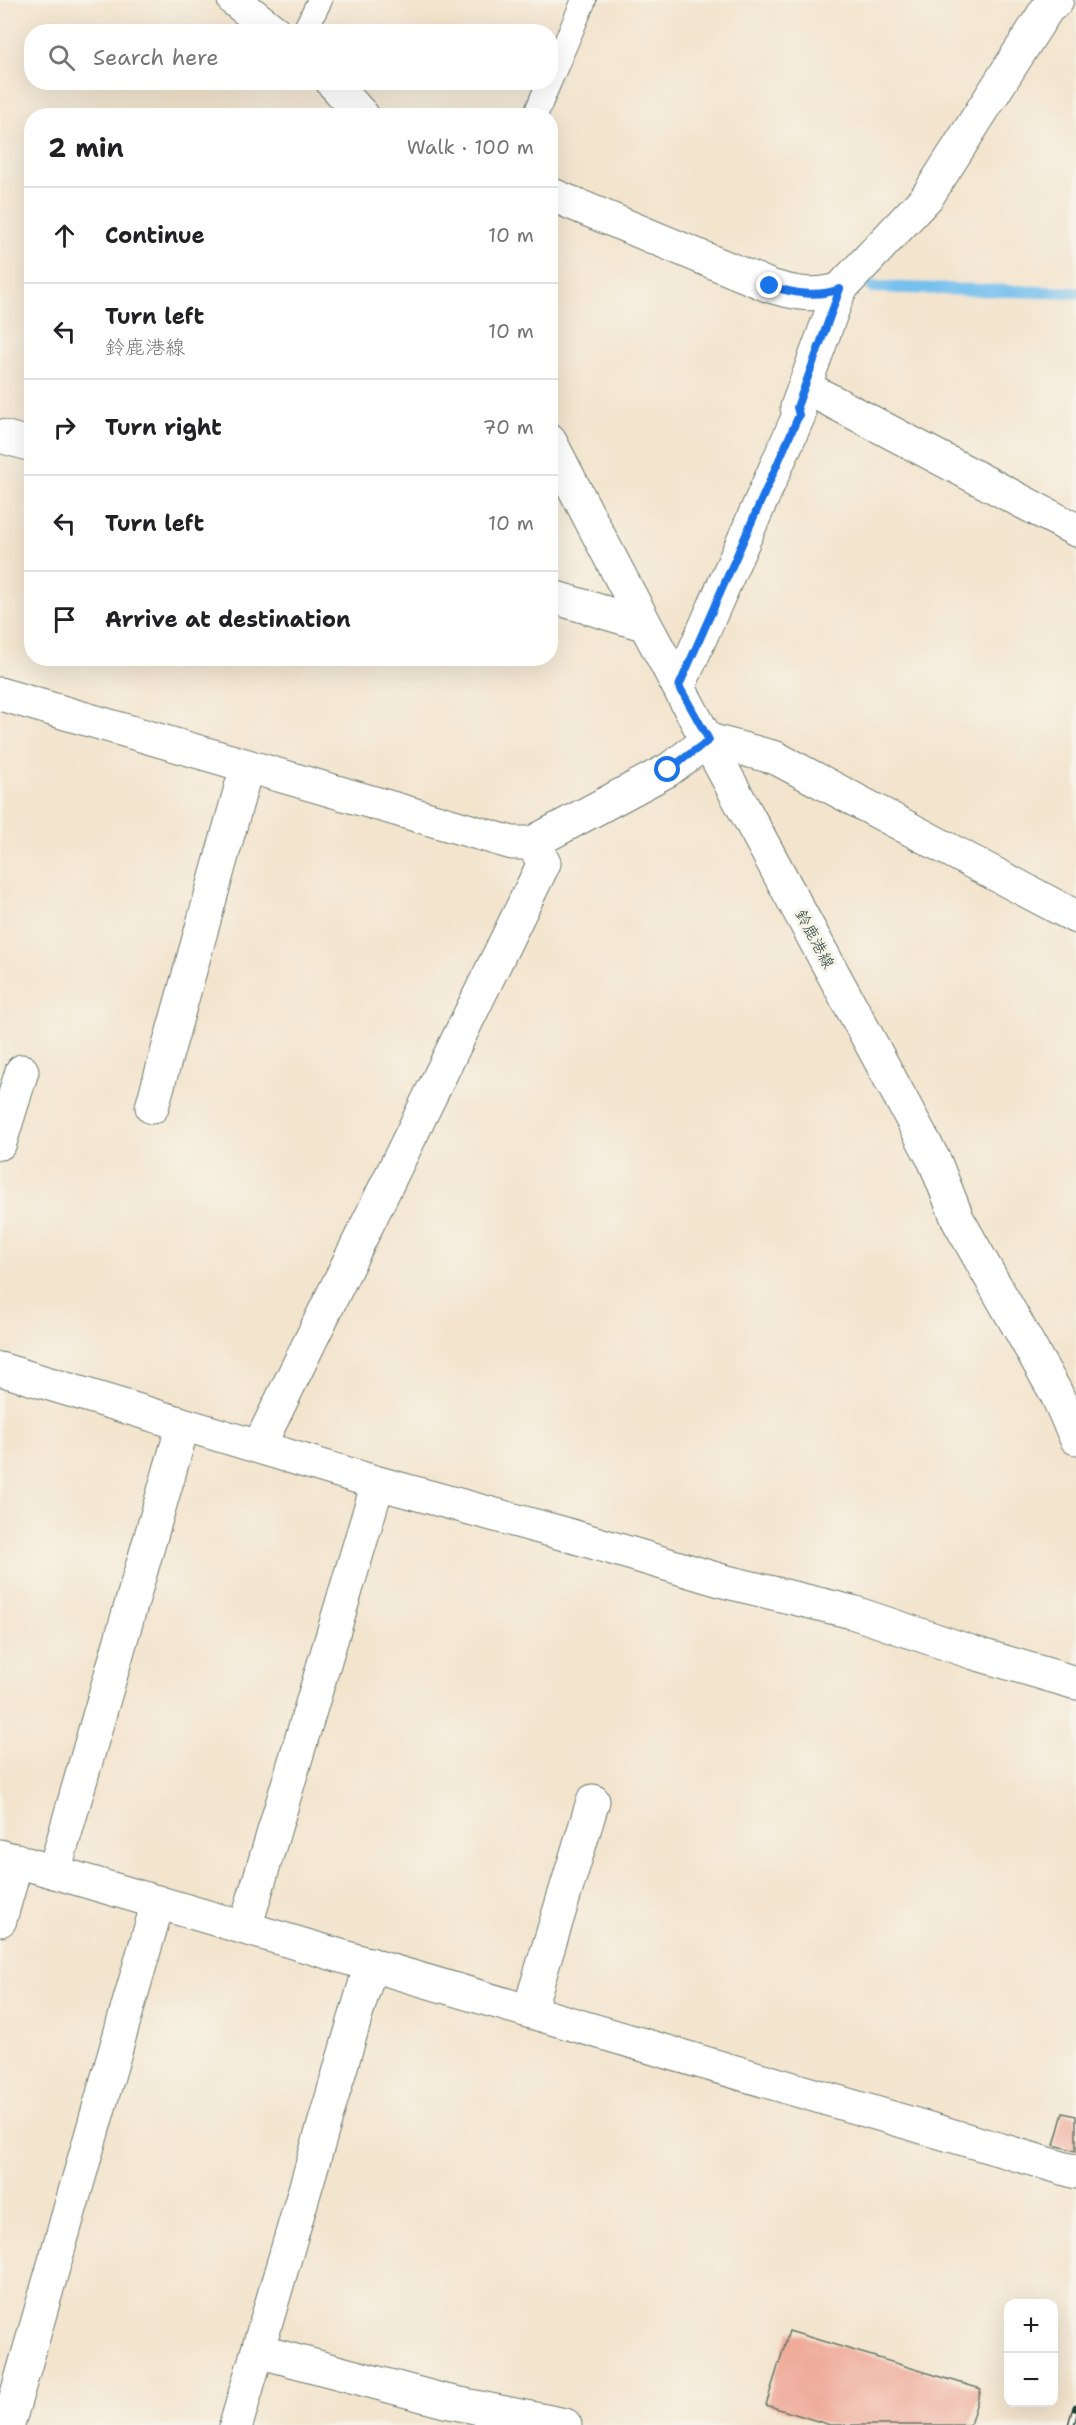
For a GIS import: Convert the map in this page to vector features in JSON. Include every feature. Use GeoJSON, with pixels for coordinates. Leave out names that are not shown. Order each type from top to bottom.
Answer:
{"type":"FeatureCollection","features":[{"type":"Feature","properties":{"kind":"street"},"geometry":{"type":"LineString","coordinates":[[234,0],[264,24]]}},
{"type":"Feature","properties":{"kind":"street"},"geometry":{"type":"LineString","coordinates":[[679,686],[799,415],[797,407],[840,289],[927,197],[1047,9],[1060,4]]}},
{"type":"Feature","properties":{"kind":"street"},"geometry":{"type":"LineString","coordinates":[[339,90],[356,108]]}},
{"type":"Feature","properties":{"kind":"street"},"geometry":{"type":"LineString","coordinates":[[558,197],[791,293],[825,295],[840,289]]}},
{"type":"Feature","properties":{"kind":"street"},"geometry":{"type":"LineString","coordinates":[[805,387],[1076,530]]}},
{"type":"Feature","properties":{"kind":"street"},"geometry":{"type":"LineString","coordinates":[[0,436],[24,443]]}},
{"type":"Feature","properties":{"kind":"street","name":"鈴鹿港線"},"geometry":{"type":"LineString","coordinates":[[558,457],[644,624],[709,740],[935,1162],[958,1220],[1056,1393],[1076,1438]]}},
{"type":"Feature","properties":{"kind":"street"},"geometry":{"type":"LineString","coordinates":[[558,598],[644,624]]}},
{"type":"Feature","properties":{"kind":"street"},"geometry":{"type":"LineString","coordinates":[[0,694],[512,843],[531,843],[668,770],[709,740],[776,758],[1076,917]]}},
{"type":"Feature","properties":{"kind":"street"},"geometry":{"type":"LineString","coordinates":[[152,1107],[247,766]]}},
{"type":"Feature","properties":{"kind":"street"},"geometry":{"type":"LineString","coordinates":[[259,1446],[544,863],[531,843]]}},
{"type":"Feature","properties":{"kind":"street"},"geometry":{"type":"LineString","coordinates":[[0,1143],[22,1071]]}},
{"type":"Feature","properties":{"kind":"street"},"geometry":{"type":"LineString","coordinates":[[0,1369],[378,1483],[565,1534],[723,1581],[852,1612],[974,1653],[1076,1683]]}},
{"type":"Feature","properties":{"kind":"street"},"geometry":{"type":"LineString","coordinates":[[54,1872],[183,1425]]}},
{"type":"Feature","properties":{"kind":"street"},"geometry":{"type":"LineString","coordinates":[[245,1928],[378,1483]]}},
{"type":"Feature","properties":{"kind":"street"},"geometry":{"type":"LineString","coordinates":[[529,2011],[593,1801]]}},
{"type":"Feature","properties":{"kind":"street"},"geometry":{"type":"LineString","coordinates":[[0,1920],[8,1858],[1076,2172]]}},
{"type":"Feature","properties":{"kind":"street"},"geometry":{"type":"LineString","coordinates":[[8,2425],[158,1902]]}},
{"type":"Feature","properties":{"kind":"street"},"geometry":{"type":"LineString","coordinates":[[236,2425],[371,1964]]}},
{"type":"Feature","properties":{"kind":"street"},"geometry":{"type":"LineString","coordinates":[[258,2351],[495,2419],[565,2425]]}},
{"type":"Feature","properties":{"kind":"lane"},"geometry":{"type":"LineString","coordinates":[[308,24],[320,0]]}},
{"type":"Feature","properties":{"kind":"lane"},"geometry":{"type":"LineString","coordinates":[[558,62],[584,0]]}},
{"type":"Feature","properties":{"kind":"lane"},"geometry":{"type":"LineString","coordinates":[[538,108],[546,90]]}},
{"type":"Feature","properties":{"kind":"building"},"geometry":{"type":"Polygon","coordinates":[[[1063,2113],[1076,2116],[1076,2151],[1054,2145],[1063,2113]]]}},
{"type":"Feature","properties":{"kind":"building"},"geometry":{"type":"Polygon","coordinates":[[[789,2331],[981,2389],[970,2425],[830,2425],[766,2405],[789,2331]]]}},
{"type":"Feature","properties":{"kind":"waterway"},"geometry":{"type":"LineString","coordinates":[[872,287],[1076,293]]}},
{"type":"Feature","properties":{"kind":"railway"},"geometry":{"type":"LineString","coordinates":[[1071,2425],[1076,2407]]}},
{"type":"Feature","properties":{"kind":"route"},"geometry":{"type":"LineString","coordinates":[[668,770],[709,740],[679,686],[799,415],[797,407],[840,289],[825,295],[791,293],[770,286]]}}]}
